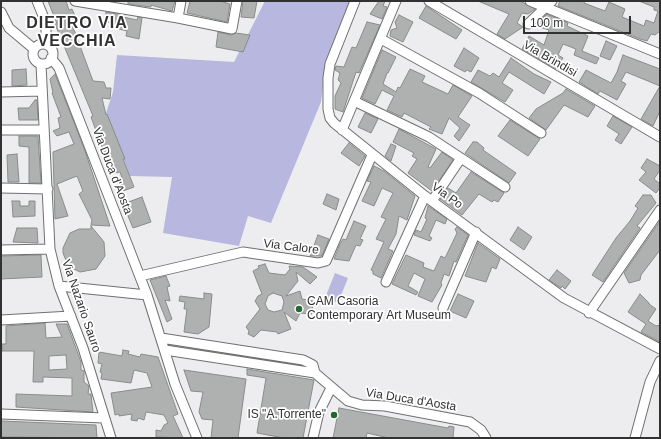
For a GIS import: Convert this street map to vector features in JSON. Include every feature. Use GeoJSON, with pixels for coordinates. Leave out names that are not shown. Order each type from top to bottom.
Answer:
{"type":"FeatureCollection","features":[{"type":"Feature","properties":{"kind":"street","name":"Via Duca d'Aosta"},"geometry":{"type":"LineString","coordinates":[[37,1],[46,23],[46,44],[51,49],[51,58],[59,68],[147,294],[175,384],[197,438]]}},
{"type":"Feature","properties":{"kind":"street"},"geometry":{"type":"LineString","coordinates":[[75,1],[129,5],[178,18],[232,29],[237,1]]}},
{"type":"Feature","properties":{"kind":"street"},"geometry":{"type":"LineString","coordinates":[[178,18],[181,1]]}},
{"type":"Feature","properties":{"kind":"street","name":"Via Po"},"geometry":{"type":"LineString","coordinates":[[355,1],[330,64],[327,96],[330,118],[372,155],[564,298],[589,313],[660,349]]}},
{"type":"Feature","properties":{"kind":"street"},"geometry":{"type":"LineString","coordinates":[[342,130],[381,40],[396,1]]}},
{"type":"Feature","properties":{"kind":"street","name":"Via Brindisi"},"geometry":{"type":"LineString","coordinates":[[429,1],[660,137]]}},
{"type":"Feature","properties":{"kind":"street"},"geometry":{"type":"LineString","coordinates":[[530,1],[548,4],[660,54]]}},
{"type":"Feature","properties":{"kind":"street"},"geometry":{"type":"LineString","coordinates":[[528,24],[548,4]]}},
{"type":"Feature","properties":{"kind":"street"},"geometry":{"type":"LineString","coordinates":[[1,12],[9,28],[34,49],[34,59],[41,64],[48,62],[51,58]]}},
{"type":"Feature","properties":{"kind":"street"},"geometry":{"type":"LineString","coordinates":[[381,40],[479,93],[542,133]]}},
{"type":"Feature","properties":{"kind":"street"},"geometry":{"type":"LineString","coordinates":[[34,49],[40,44],[46,44]]}},
{"type":"Feature","properties":{"kind":"street","name":"Via Nazario Sauro"},"geometry":{"type":"LineString","coordinates":[[41,64],[50,249],[59,286],[83,348],[111,438]]}},
{"type":"Feature","properties":{"kind":"street"},"geometry":{"type":"LineString","coordinates":[[1,92],[42,91]]}},
{"type":"Feature","properties":{"kind":"street"},"geometry":{"type":"LineString","coordinates":[[354,101],[429,137],[504,187]]}},
{"type":"Feature","properties":{"kind":"street"},"geometry":{"type":"LineString","coordinates":[[1,130],[44,130]]}},
{"type":"Feature","properties":{"kind":"street","name":"Via Calore"},"geometry":{"type":"LineString","coordinates":[[140,276],[243,252],[318,263],[326,261],[372,155]]}},
{"type":"Feature","properties":{"kind":"street"},"geometry":{"type":"LineString","coordinates":[[386,282],[429,198],[461,158]]}},
{"type":"Feature","properties":{"kind":"street"},"geometry":{"type":"LineString","coordinates":[[1,188],[48,189]]}},
{"type":"Feature","properties":{"kind":"street"},"geometry":{"type":"LineString","coordinates":[[589,313],[660,210]]}},
{"type":"Feature","properties":{"kind":"street"},"geometry":{"type":"LineString","coordinates":[[443,308],[476,232]]}},
{"type":"Feature","properties":{"kind":"street"},"geometry":{"type":"LineString","coordinates":[[1,250],[50,249]]}},
{"type":"Feature","properties":{"kind":"street"},"geometry":{"type":"LineString","coordinates":[[59,286],[147,294]]}},
{"type":"Feature","properties":{"kind":"street"},"geometry":{"type":"LineString","coordinates":[[1,320],[71,316]]}},
{"type":"Feature","properties":{"kind":"street","name":"Via Duca d'Aosta"},"geometry":{"type":"LineString","coordinates":[[161,338],[303,360],[313,365],[315,373],[348,401],[362,405],[376,407],[385,406],[470,422],[481,430],[486,438]]}},
{"type":"Feature","properties":{"kind":"street"},"geometry":{"type":"LineString","coordinates":[[165,350],[315,373]]}},
{"type":"Feature","properties":{"kind":"street"},"geometry":{"type":"LineString","coordinates":[[635,438],[650,382],[660,361]]}},
{"type":"Feature","properties":{"kind":"street"},"geometry":{"type":"LineString","coordinates":[[313,438],[319,412],[331,388]]}},
{"type":"Feature","properties":{"kind":"street"},"geometry":{"type":"LineString","coordinates":[[1,414],[104,418]]}},
{"type":"Feature","properties":{"kind":"shaded area"},"geometry":{"type":"Polygon","coordinates":[[[265,1],[351,1],[326,62],[321,102],[271,223],[248,216],[239,246],[163,233],[172,177],[130,176],[106,113],[113,92],[117,55],[234,62],[265,1]]]}},
{"type":"Feature","properties":{"kind":"shaded area"},"geometry":{"type":"Polygon","coordinates":[[[335,273],[348,278],[338,303],[325,298],[335,273]]]}},
{"type":"Feature","properties":{"kind":"building"},"geometry":{"type":"Polygon","coordinates":[[[48,1],[66,1],[69,10],[72,9],[76,18],[70,19],[93,81],[104,82],[106,88],[111,88],[110,99],[102,98],[106,115],[107,114],[125,159],[123,159],[134,187],[123,191],[121,185],[124,183],[120,172],[113,173],[107,161],[91,117],[93,116],[55,24],[57,24],[48,1]]]}},
{"type":"Feature","properties":{"kind":"building"},"geometry":{"type":"Polygon","coordinates":[[[128,1],[175,1],[172,11],[151,5],[151,7],[128,4],[128,1]]]}},
{"type":"Feature","properties":{"kind":"building"},"geometry":{"type":"Polygon","coordinates":[[[190,1],[220,1],[230,4],[227,22],[187,13],[190,1]]]}},
{"type":"Feature","properties":{"kind":"building"},"geometry":{"type":"Polygon","coordinates":[[[243,1],[257,1],[254,18],[241,17],[243,1]]]}},
{"type":"Feature","properties":{"kind":"building"},"geometry":{"type":"Polygon","coordinates":[[[379,1],[385,1],[383,6],[387,7],[382,19],[370,14],[379,1]]]}},
{"type":"Feature","properties":{"kind":"building"},"geometry":{"type":"Polygon","coordinates":[[[478,1],[520,1],[535,9],[528,14],[522,13],[517,23],[523,27],[505,39],[497,34],[509,14],[478,1]]]}},
{"type":"Feature","properties":{"kind":"building"},"geometry":{"type":"Polygon","coordinates":[[[560,1],[585,1],[584,3],[605,11],[609,2],[625,9],[622,17],[644,26],[646,20],[654,23],[658,11],[654,10],[654,7],[639,1],[660,1],[660,31],[655,35],[651,34],[647,41],[640,39],[558,6],[560,1]]]}},
{"type":"Feature","properties":{"kind":"building"},"geometry":{"type":"Polygon","coordinates":[[[426,6],[462,30],[456,39],[419,18],[426,6]]]}},
{"type":"Feature","properties":{"kind":"building"},"geometry":{"type":"Polygon","coordinates":[[[106,12],[124,15],[123,17],[137,20],[138,17],[142,18],[139,39],[126,36],[127,31],[119,29],[119,24],[105,22],[106,12]]]}},
{"type":"Feature","properties":{"kind":"building"},"geometry":{"type":"Polygon","coordinates":[[[547,14],[568,23],[567,26],[588,36],[582,51],[599,58],[596,64],[574,55],[576,49],[563,44],[558,55],[563,58],[556,69],[522,49],[529,36],[544,45],[549,30],[539,27],[542,19],[547,14]]]}},
{"type":"Feature","properties":{"kind":"building"},"geometry":{"type":"Polygon","coordinates":[[[399,15],[413,22],[403,42],[390,36],[391,30],[397,28],[395,22],[399,15]]]}},
{"type":"Feature","properties":{"kind":"building"},"geometry":{"type":"Polygon","coordinates":[[[367,22],[380,25],[359,73],[356,72],[343,112],[335,109],[335,96],[341,83],[338,80],[340,73],[335,70],[336,66],[344,67],[352,47],[356,48],[367,22]]]}},
{"type":"Feature","properties":{"kind":"building"},"geometry":{"type":"Polygon","coordinates":[[[218,32],[231,35],[236,33],[250,35],[243,52],[216,47],[218,32]]]}},
{"type":"Feature","properties":{"kind":"building"},"geometry":{"type":"Polygon","coordinates":[[[606,41],[617,46],[610,60],[600,56],[606,41]]]}},
{"type":"Feature","properties":{"kind":"building"},"geometry":{"type":"Polygon","coordinates":[[[464,48],[479,58],[471,72],[467,70],[465,72],[454,66],[464,48]]]}},
{"type":"Feature","properties":{"kind":"building"},"geometry":{"type":"Polygon","coordinates":[[[382,50],[396,57],[383,84],[396,92],[398,87],[400,88],[410,69],[425,76],[422,82],[448,94],[453,85],[472,96],[458,117],[470,125],[459,141],[454,136],[460,128],[449,118],[442,134],[429,129],[431,127],[404,113],[402,117],[387,110],[394,96],[382,90],[375,104],[362,98],[382,50]]]}},
{"type":"Feature","properties":{"kind":"building"},"geometry":{"type":"Polygon","coordinates":[[[623,55],[660,69],[660,86],[626,72],[621,81],[626,84],[617,100],[600,91],[598,94],[579,82],[586,70],[611,83],[623,55]]]}},
{"type":"Feature","properties":{"kind":"building"},"geometry":{"type":"Polygon","coordinates":[[[511,58],[534,74],[551,82],[544,94],[509,72],[502,83],[513,90],[505,102],[471,82],[478,70],[490,76],[493,73],[499,77],[511,58]]]}},
{"type":"Feature","properties":{"kind":"building"},"geometry":{"type":"Polygon","coordinates":[[[26,69],[27,85],[12,86],[12,70],[26,69]]]}},
{"type":"Feature","properties":{"kind":"building"},"geometry":{"type":"Polygon","coordinates":[[[55,74],[84,148],[110,226],[91,225],[92,220],[79,194],[83,191],[77,176],[57,184],[68,216],[55,219],[53,152],[74,144],[69,132],[57,136],[53,131],[60,128],[58,118],[61,117],[52,93],[50,79],[55,74]]]}},
{"type":"Feature","properties":{"kind":"building"},"geometry":{"type":"Polygon","coordinates":[[[660,86],[660,111],[653,126],[641,119],[660,86]]]}},
{"type":"Feature","properties":{"kind":"building"},"geometry":{"type":"Polygon","coordinates":[[[566,89],[595,106],[588,117],[564,105],[546,130],[529,118],[536,109],[563,93],[566,89]]]}},
{"type":"Feature","properties":{"kind":"building"},"geometry":{"type":"Polygon","coordinates":[[[35,100],[37,100],[38,120],[19,120],[18,108],[29,108],[35,100]]]}},
{"type":"Feature","properties":{"kind":"building"},"geometry":{"type":"Polygon","coordinates":[[[365,113],[378,119],[371,133],[358,127],[365,113]]]}},
{"type":"Feature","properties":{"kind":"building"},"geometry":{"type":"Polygon","coordinates":[[[613,116],[632,127],[621,144],[615,140],[619,134],[607,126],[613,116]]]}},
{"type":"Feature","properties":{"kind":"building"},"geometry":{"type":"Polygon","coordinates":[[[510,120],[540,139],[528,156],[498,136],[510,120]]]}},
{"type":"Feature","properties":{"kind":"building"},"geometry":{"type":"Polygon","coordinates":[[[399,129],[436,149],[428,167],[430,168],[442,152],[453,160],[432,191],[408,173],[417,159],[412,156],[414,153],[393,142],[399,129]]]}},
{"type":"Feature","properties":{"kind":"building"},"geometry":{"type":"Polygon","coordinates":[[[19,136],[38,136],[41,183],[29,183],[29,147],[19,146],[19,136]]]}},
{"type":"Feature","properties":{"kind":"building"},"geometry":{"type":"Polygon","coordinates":[[[473,142],[477,142],[484,148],[483,150],[516,173],[509,183],[465,153],[473,142]]]}},
{"type":"Feature","properties":{"kind":"building"},"geometry":{"type":"Polygon","coordinates":[[[349,143],[365,156],[359,166],[341,153],[349,143]]]}},
{"type":"Feature","properties":{"kind":"building"},"geometry":{"type":"Polygon","coordinates":[[[391,144],[396,146],[391,161],[385,156],[391,144]]]}},
{"type":"Feature","properties":{"kind":"building"},"geometry":{"type":"Polygon","coordinates":[[[17,154],[19,182],[8,182],[7,155],[17,154]]]}},
{"type":"Feature","properties":{"kind":"building"},"geometry":{"type":"Polygon","coordinates":[[[647,159],[660,166],[660,170],[654,179],[660,184],[660,188],[656,193],[639,180],[646,172],[641,168],[647,159]]]}},
{"type":"Feature","properties":{"kind":"building"},"geometry":{"type":"Polygon","coordinates":[[[374,166],[384,171],[415,196],[407,220],[399,216],[396,234],[388,249],[393,251],[381,278],[373,274],[373,271],[371,270],[384,242],[376,239],[386,219],[381,217],[393,193],[382,188],[374,206],[362,201],[371,182],[367,181],[374,166]]]}},
{"type":"Feature","properties":{"kind":"building"},"geometry":{"type":"Polygon","coordinates":[[[471,172],[504,193],[498,202],[494,200],[492,202],[479,194],[462,215],[440,199],[448,188],[456,193],[471,172]]]}},
{"type":"Feature","properties":{"kind":"building"},"geometry":{"type":"Polygon","coordinates":[[[327,194],[339,199],[336,210],[323,204],[327,194]]]}},
{"type":"Feature","properties":{"kind":"building"},"geometry":{"type":"Polygon","coordinates":[[[643,195],[651,195],[656,203],[637,226],[640,228],[603,282],[592,275],[616,238],[630,221],[638,208],[635,206],[643,195]]]}},
{"type":"Feature","properties":{"kind":"building"},"geometry":{"type":"Polygon","coordinates":[[[142,197],[151,222],[133,228],[123,204],[142,197]]]}},
{"type":"Feature","properties":{"kind":"building"},"geometry":{"type":"Polygon","coordinates":[[[12,201],[20,201],[20,206],[29,206],[29,201],[35,201],[35,216],[13,217],[12,201]]]}},
{"type":"Feature","properties":{"kind":"building"},"geometry":{"type":"Polygon","coordinates":[[[428,206],[447,219],[445,224],[436,220],[429,236],[432,238],[430,241],[414,235],[416,230],[421,232],[427,219],[425,218],[428,206]]]}},
{"type":"Feature","properties":{"kind":"building"},"geometry":{"type":"Polygon","coordinates":[[[354,221],[366,226],[360,239],[363,240],[360,246],[356,245],[349,261],[334,259],[343,239],[346,240],[354,221]]]}},
{"type":"Feature","properties":{"kind":"building"},"geometry":{"type":"Polygon","coordinates":[[[660,221],[660,250],[641,275],[640,280],[629,283],[624,273],[660,221]]]}},
{"type":"Feature","properties":{"kind":"building"},"geometry":{"type":"Polygon","coordinates":[[[91,226],[104,242],[105,256],[96,269],[80,272],[70,267],[67,263],[63,253],[63,248],[70,233],[79,229],[91,229],[91,226]]]}},
{"type":"Feature","properties":{"kind":"building"},"geometry":{"type":"Polygon","coordinates":[[[457,227],[468,235],[456,262],[454,261],[449,276],[444,274],[441,283],[442,285],[432,302],[418,296],[425,279],[414,273],[408,286],[418,292],[416,295],[392,284],[406,255],[424,263],[423,267],[434,271],[441,256],[445,258],[457,233],[455,229],[457,227]]]}},
{"type":"Feature","properties":{"kind":"building"},"geometry":{"type":"Polygon","coordinates":[[[518,227],[532,237],[524,250],[510,240],[518,227]]]}},
{"type":"Feature","properties":{"kind":"building"},"geometry":{"type":"Polygon","coordinates":[[[17,228],[37,228],[38,243],[13,242],[17,228]]]}},
{"type":"Feature","properties":{"kind":"building"},"geometry":{"type":"Polygon","coordinates":[[[318,235],[329,239],[322,256],[310,256],[318,235]]]}},
{"type":"Feature","properties":{"kind":"building"},"geometry":{"type":"Polygon","coordinates":[[[478,243],[500,259],[496,269],[492,267],[486,282],[465,276],[478,243]]]}},
{"type":"Feature","properties":{"kind":"building"},"geometry":{"type":"Polygon","coordinates":[[[41,255],[42,277],[1,279],[1,256],[41,255]]]}},
{"type":"Feature","properties":{"kind":"building"},"geometry":{"type":"Polygon","coordinates":[[[265,264],[269,273],[285,275],[290,269],[289,266],[303,267],[317,277],[310,284],[296,272],[298,281],[286,296],[300,291],[302,299],[313,301],[312,314],[300,313],[296,321],[284,312],[291,329],[278,334],[277,332],[261,330],[254,337],[248,334],[249,331],[246,327],[260,309],[255,301],[258,296],[262,294],[253,271],[259,268],[258,266],[265,264]],[[273,293],[268,296],[265,304],[268,310],[274,312],[282,310],[284,302],[282,296],[273,293]]]}},
{"type":"Feature","properties":{"kind":"building"},"geometry":{"type":"Polygon","coordinates":[[[557,270],[571,281],[565,289],[549,280],[557,270]]]}},
{"type":"Feature","properties":{"kind":"building"},"geometry":{"type":"Polygon","coordinates":[[[166,276],[170,286],[167,287],[170,301],[165,300],[172,319],[167,322],[150,280],[166,276]]]}},
{"type":"Feature","properties":{"kind":"building"},"geometry":{"type":"Polygon","coordinates":[[[204,293],[212,294],[209,327],[198,334],[184,332],[187,309],[184,309],[185,302],[179,301],[180,296],[204,299],[204,293]]]}},
{"type":"Feature","properties":{"kind":"building"},"geometry":{"type":"Polygon","coordinates":[[[458,294],[474,301],[466,318],[450,311],[458,294]]]}},
{"type":"Feature","properties":{"kind":"building"},"geometry":{"type":"Polygon","coordinates":[[[640,294],[656,309],[648,321],[656,326],[660,325],[660,342],[641,332],[646,324],[628,312],[640,294]]]}},
{"type":"Feature","properties":{"kind":"building"},"geometry":{"type":"Polygon","coordinates":[[[45,323],[46,338],[62,337],[56,324],[67,324],[81,362],[81,370],[84,371],[84,382],[89,386],[88,394],[91,394],[93,412],[16,407],[16,394],[72,396],[72,378],[43,377],[43,382],[33,382],[34,351],[2,351],[2,344],[6,344],[6,326],[45,323]],[[66,355],[49,356],[49,370],[67,369],[66,355]]]}},
{"type":"Feature","properties":{"kind":"building"},"geometry":{"type":"Polygon","coordinates":[[[123,350],[129,351],[128,354],[140,357],[141,354],[158,357],[178,414],[173,416],[183,438],[156,437],[156,430],[161,431],[164,425],[168,423],[164,415],[146,412],[144,420],[138,418],[137,421],[131,420],[132,414],[119,416],[119,414],[115,415],[111,393],[152,387],[147,373],[134,370],[131,383],[101,379],[102,373],[100,372],[102,364],[98,363],[99,352],[122,356],[123,350]]]}},
{"type":"Feature","properties":{"kind":"building"},"geometry":{"type":"Polygon","coordinates":[[[247,369],[314,380],[303,438],[284,438],[257,433],[266,378],[247,375],[247,369]]]}},
{"type":"Feature","properties":{"kind":"building"},"geometry":{"type":"Polygon","coordinates":[[[184,370],[246,379],[238,438],[211,438],[213,420],[202,419],[199,412],[203,392],[191,391],[184,370]]]}},
{"type":"Feature","properties":{"kind":"building"},"geometry":{"type":"Polygon","coordinates":[[[339,408],[448,428],[449,426],[454,427],[453,438],[389,438],[367,433],[366,438],[333,438],[339,408]]]}},
{"type":"Feature","properties":{"kind":"building"},"geometry":{"type":"Polygon","coordinates":[[[1,421],[96,425],[97,438],[1,437],[1,421]]]}},
{"type":"Feature","properties":{"kind":"place","name":"CAM Casoria Contemporary Art Museum"},"geometry":{"type":"Point","coordinates":[299,309]}},
{"type":"Feature","properties":{"kind":"place","name":"IS \"A.Torrente\""},"geometry":{"type":"Point","coordinates":[334,415]}},
{"type":"Feature","properties":{"kind":"district","name":"DIETRO VIA VECCHIA"},"geometry":{"type":"Point","coordinates":[77,33]}}]}
